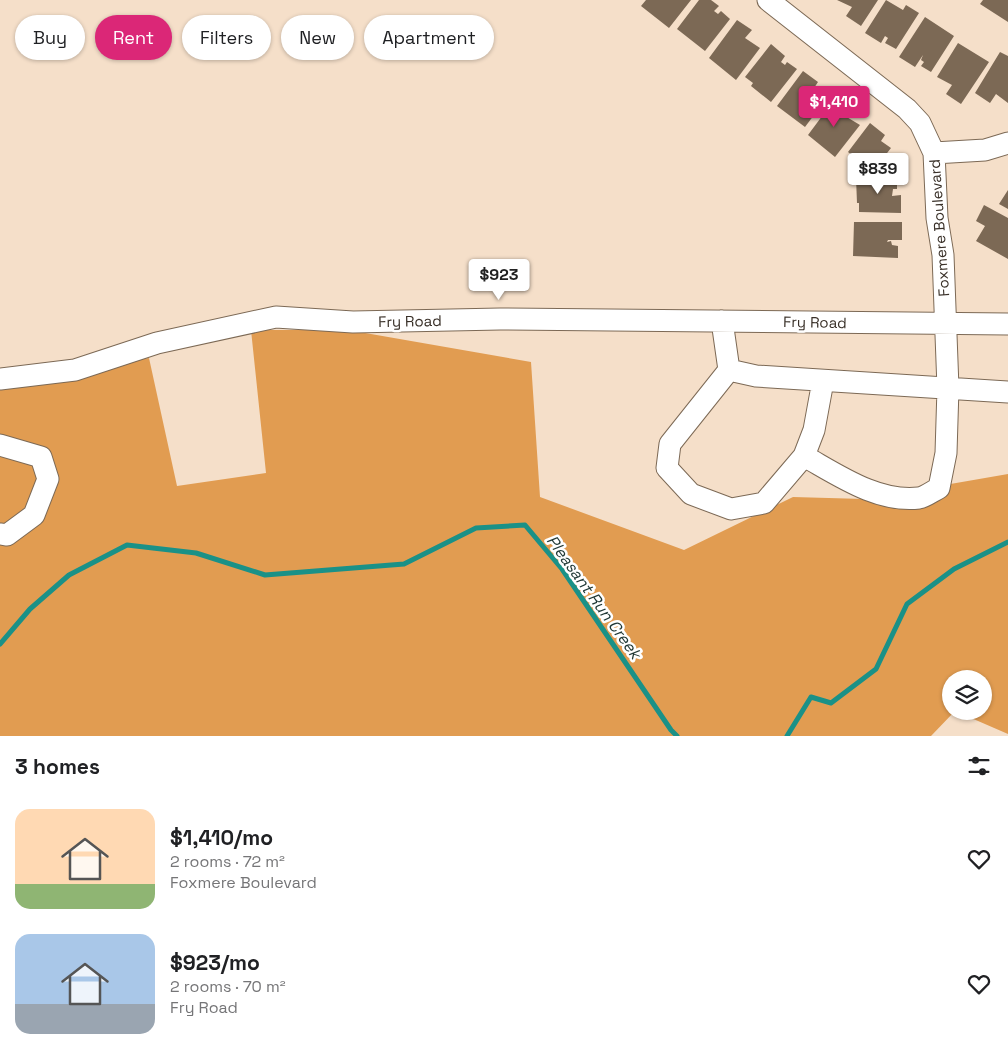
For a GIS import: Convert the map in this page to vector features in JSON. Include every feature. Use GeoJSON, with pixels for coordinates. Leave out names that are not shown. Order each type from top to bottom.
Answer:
{"type":"FeatureCollection","features":[{"type":"Feature","properties":{"kind":"street","name":"Foxmere Boulevard"},"geometry":{"type":"LineString","coordinates":[[768,0],[907,109],[920,123],[934,153],[938,218],[944,254],[948,388],[946,453],[939,488],[920,498],[891,497],[864,487],[804,456]]}},
{"type":"Feature","properties":{"kind":"street"},"geometry":{"type":"LineString","coordinates":[[934,153],[985,150],[1008,143]]}},
{"type":"Feature","properties":{"kind":"street","name":"Fry Road"},"geometry":{"type":"LineString","coordinates":[[0,379],[75,370],[157,343],[276,317],[353,322],[500,319],[1008,324]]}},
{"type":"Feature","properties":{"kind":"street"},"geometry":{"type":"LineString","coordinates":[[722,321],[729,370],[670,444],[667,468],[691,494],[731,509],[764,503],[804,456],[814,430],[823,380]]}},
{"type":"Feature","properties":{"kind":"street"},"geometry":{"type":"LineString","coordinates":[[729,370],[756,376],[1008,392]]}},
{"type":"Feature","properties":{"kind":"street"},"geometry":{"type":"LineString","coordinates":[[0,445],[41,456],[48,480],[34,515],[7,535],[0,534]]}},
{"type":"Feature","properties":{"kind":"shaded area"},"geometry":{"type":"Polygon","coordinates":[[[251,330],[348,330],[531,362],[540,497],[684,550],[793,497],[864,499],[1008,474],[1008,734],[976,720],[992,720],[992,670],[942,670],[942,720],[946,720],[931,736],[0,736],[0,379],[149,358],[177,486],[266,473],[251,330]]]}},
{"type":"Feature","properties":{"kind":"building"},"geometry":{"type":"Polygon","coordinates":[[[646,0],[691,0],[669,28],[641,6],[646,0]]]}},
{"type":"Feature","properties":{"kind":"building"},"geometry":{"type":"Polygon","coordinates":[[[699,0],[711,0],[719,6],[714,11],[718,14],[721,11],[730,19],[705,51],[677,29],[699,0]]]}},
{"type":"Feature","properties":{"kind":"building"},"geometry":{"type":"Polygon","coordinates":[[[837,0],[878,0],[861,26],[846,16],[852,7],[837,0]]]}},
{"type":"Feature","properties":{"kind":"building"},"geometry":{"type":"Polygon","coordinates":[[[886,0],[903,10],[906,5],[919,13],[896,49],[885,43],[888,38],[885,36],[881,43],[865,33],[886,0]]]}},
{"type":"Feature","properties":{"kind":"building"},"geometry":{"type":"Polygon","coordinates":[[[983,0],[1008,0],[1008,22],[980,4],[983,0]]]}},
{"type":"Feature","properties":{"kind":"building"},"geometry":{"type":"Polygon","coordinates":[[[925,17],[954,36],[931,72],[921,66],[924,62],[921,60],[923,55],[915,67],[899,57],[925,17]]]}},
{"type":"Feature","properties":{"kind":"building"},"geometry":{"type":"Polygon","coordinates":[[[737,20],[752,30],[745,38],[760,48],[736,80],[709,58],[737,20]]]}},
{"type":"Feature","properties":{"kind":"building"},"geometry":{"type":"Polygon","coordinates":[[[958,43],[989,62],[961,104],[946,94],[952,85],[937,77],[958,43]]]}},
{"type":"Feature","properties":{"kind":"building"},"geometry":{"type":"Polygon","coordinates":[[[771,44],[785,56],[781,62],[785,65],[787,62],[797,69],[771,102],[751,86],[753,83],[745,77],[771,44]]]}},
{"type":"Feature","properties":{"kind":"building"},"geometry":{"type":"Polygon","coordinates":[[[1000,52],[1008,56],[1008,103],[996,94],[990,103],[975,93],[1000,52]]]}},
{"type":"Feature","properties":{"kind":"building"},"geometry":{"type":"Polygon","coordinates":[[[803,71],[818,82],[814,88],[818,91],[820,88],[829,95],[805,127],[777,106],[803,71]]]}},
{"type":"Feature","properties":{"kind":"building"},"geometry":{"type":"Polygon","coordinates":[[[837,96],[852,108],[845,116],[860,125],[835,157],[808,135],[837,96]]]}},
{"type":"Feature","properties":{"kind":"building"},"geometry":{"type":"Polygon","coordinates":[[[870,123],[885,135],[881,141],[891,148],[873,171],[848,152],[870,123]]]}},
{"type":"Feature","properties":{"kind":"building"},"geometry":{"type":"Polygon","coordinates":[[[856,178],[897,178],[897,189],[893,189],[892,196],[901,195],[901,213],[859,212],[856,178]]]}},
{"type":"Feature","properties":{"kind":"building"},"geometry":{"type":"Polygon","coordinates":[[[1008,190],[1008,209],[999,204],[1008,190]]]}},
{"type":"Feature","properties":{"kind":"building"},"geometry":{"type":"Polygon","coordinates":[[[984,205],[1008,218],[1008,259],[976,241],[985,226],[976,221],[984,205]]]}},
{"type":"Feature","properties":{"kind":"building"},"geometry":{"type":"Polygon","coordinates":[[[854,222],[902,222],[902,240],[888,240],[887,242],[891,241],[892,245],[898,246],[898,258],[853,256],[854,222]]]}},
{"type":"Feature","properties":{"kind":"waterway","name":"Pleasant Run Creek"},"geometry":{"type":"LineString","coordinates":[[0,644],[30,609],[69,575],[127,545],[196,553],[265,575],[404,564],[476,528],[525,525],[562,569],[671,730],[677,736]]}},
{"type":"Feature","properties":{"kind":"waterway","name":"Pleasant Run Creek"},"geometry":{"type":"LineString","coordinates":[[787,736],[811,697],[831,703],[876,669],[907,604],[954,569],[1008,542]]}}]}
